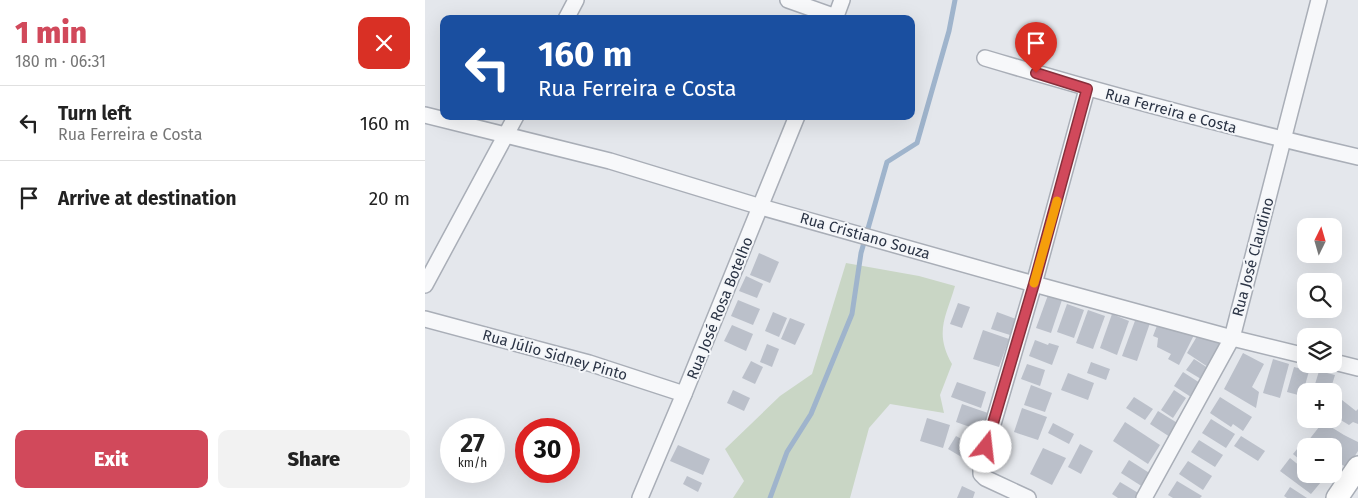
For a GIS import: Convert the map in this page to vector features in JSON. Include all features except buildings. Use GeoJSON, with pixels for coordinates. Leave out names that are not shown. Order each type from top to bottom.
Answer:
{"type":"FeatureCollection","features":[{"type":"Feature","properties":{"kind":"main road"},"geometry":{"type":"LineString","coordinates":[[1337,498],[1358,467]]}},
{"type":"Feature","properties":{"kind":"street"},"geometry":{"type":"LineString","coordinates":[[568,15],[576,0]]}},
{"type":"Feature","properties":{"kind":"street"},"geometry":{"type":"LineString","coordinates":[[788,0],[828,15]]}},
{"type":"Feature","properties":{"kind":"street"},"geometry":{"type":"LineString","coordinates":[[837,15],[842,0]]}},
{"type":"Feature","properties":{"kind":"street","name":"Rua José Claudino"},"geometry":{"type":"LineString","coordinates":[[1144,498],[1232,338],[1319,0]]}},
{"type":"Feature","properties":{"kind":"street","name":"Rua Ferreira e Costa"},"geometry":{"type":"LineString","coordinates":[[985,58],[1087,89],[1358,158]]}},
{"type":"Feature","properties":{"kind":"street"},"geometry":{"type":"LineString","coordinates":[[1027,498],[985,478],[981,474],[981,465],[1034,284],[1087,89]]}},
{"type":"Feature","properties":{"kind":"street","name":"Rua Cristiano Souza"},"geometry":{"type":"LineString","coordinates":[[425,115],[440,119]]}},
{"type":"Feature","properties":{"kind":"street","name":"Rua Cristiano Souza"},"geometry":{"type":"LineString","coordinates":[[445,120],[610,161],[761,207],[1034,284],[1297,354]]}},
{"type":"Feature","properties":{"kind":"street"},"geometry":{"type":"LineString","coordinates":[[425,285],[514,120]]}},
{"type":"Feature","properties":{"kind":"street","name":"Rua José Rosa Botelho"},"geometry":{"type":"LineString","coordinates":[[640,498],[795,120]]}},
{"type":"Feature","properties":{"kind":"street","name":"Rua Júlio Sidney Pinto"},"geometry":{"type":"LineString","coordinates":[[425,319],[589,363],[684,394]]}},
{"type":"Feature","properties":{"kind":"street"},"geometry":{"type":"LineString","coordinates":[[1342,364],[1358,368]]}},
{"type":"Feature","properties":{"kind":"green space"},"geometry":{"type":"Polygon","coordinates":[[[846,263],[919,276],[955,286],[943,325],[944,343],[952,364],[940,395],[944,413],[890,404],[869,428],[850,498],[733,498],[744,481],[725,449],[780,396],[812,374],[846,263]]]}},
{"type":"Feature","properties":{"kind":"waterway"},"geometry":{"type":"LineString","coordinates":[[770,498],[787,452],[811,414],[852,314],[861,253],[887,162],[917,143],[949,31],[955,0]]}},
{"type":"Feature","properties":{"kind":"slow traffic"},"geometry":{"type":"LineString","coordinates":[[1034,283],[1057,201]]}},
{"type":"Feature","properties":{"kind":"route"},"geometry":{"type":"LineString","coordinates":[[986,447],[1034,284],[1087,89],[1036,73]]}}]}
